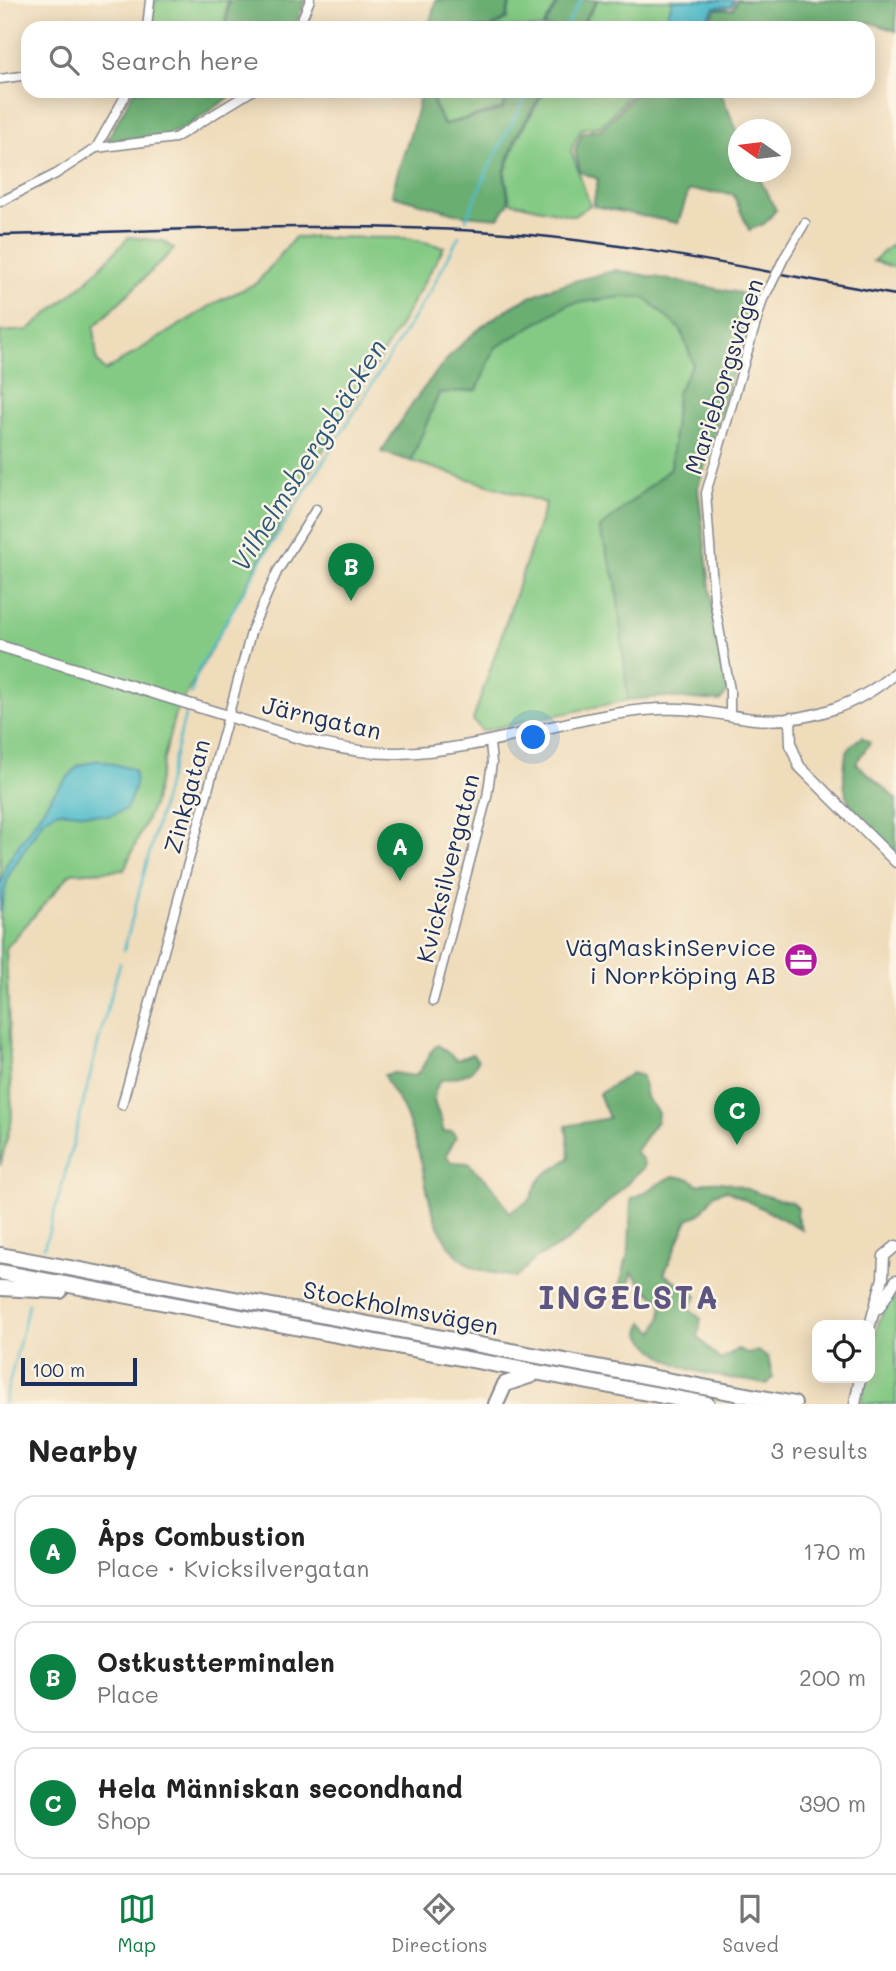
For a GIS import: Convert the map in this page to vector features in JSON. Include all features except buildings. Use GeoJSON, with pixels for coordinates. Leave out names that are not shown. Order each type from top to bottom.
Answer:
{"type":"FeatureCollection","features":[{"type":"Feature","properties":{"kind":"highway","name":"Stockholmsvägen"},"geometry":{"type":"LineString","coordinates":[[0,1255],[794,1404]]}},
{"type":"Feature","properties":{"kind":"highway","name":"Stockholmsvägen"},"geometry":{"type":"LineString","coordinates":[[0,1272],[707,1404]]}},
{"type":"Feature","properties":{"kind":"highway"},"geometry":{"type":"LineString","coordinates":[[0,1288],[152,1300]]}},
{"type":"Feature","properties":{"kind":"highway"},"geometry":{"type":"LineString","coordinates":[[496,1404],[502,1388],[510,1381],[545,1374]]}},
{"type":"Feature","properties":{"kind":"street"},"geometry":{"type":"LineString","coordinates":[[148,21],[150,0]]}},
{"type":"Feature","properties":{"kind":"street"},"geometry":{"type":"LineString","coordinates":[[301,21],[310,0]]}},
{"type":"Feature","properties":{"kind":"street"},"geometry":{"type":"LineString","coordinates":[[0,79],[21,76]]}},
{"type":"Feature","properties":{"kind":"street"},"geometry":{"type":"LineString","coordinates":[[96,148],[124,98]]}},
{"type":"Feature","properties":{"kind":"street"},"geometry":{"type":"LineString","coordinates":[[0,202],[56,174],[96,148],[176,138],[241,98]]}},
{"type":"Feature","properties":{"kind":"street","name":"Marieborgsvägen"},"geometry":{"type":"LineString","coordinates":[[730,715],[730,690],[714,599],[706,493],[763,299],[805,223]]}},
{"type":"Feature","properties":{"kind":"street","name":"Zinkgatan"},"geometry":{"type":"LineString","coordinates":[[122,1105],[252,629],[277,572],[316,509]]}},
{"type":"Feature","properties":{"kind":"street","name":"Järngatan"},"geometry":{"type":"LineString","coordinates":[[0,646],[317,742],[373,752],[431,752],[490,743],[649,709],[676,708],[730,715],[790,718],[848,703],[875,689],[896,673]]}},
{"type":"Feature","properties":{"kind":"street"},"geometry":{"type":"LineString","coordinates":[[790,718],[791,745],[799,766],[896,862]]}},
{"type":"Feature","properties":{"kind":"street","name":"Kvicksilvergatan"},"geometry":{"type":"LineString","coordinates":[[433,1001],[487,797],[492,762],[490,743]]}},
{"type":"Feature","properties":{"kind":"street"},"geometry":{"type":"LineString","coordinates":[[871,1320],[884,1269],[884,1255],[896,1245]]}},
{"type":"Feature","properties":{"kind":"street"},"geometry":{"type":"LineString","coordinates":[[875,1320],[882,1300],[896,1279],[884,1269]]}},
{"type":"Feature","properties":{"kind":"street"},"geometry":{"type":"LineString","coordinates":[[855,1404],[859,1383]]}},
{"type":"Feature","properties":{"kind":"green space"},"geometry":{"type":"Polygon","coordinates":[[[155,0],[227,0],[225,21],[151,21],[155,0]]]}},
{"type":"Feature","properties":{"kind":"green space"},"geometry":{"type":"Polygon","coordinates":[[[229,0],[305,0],[297,21],[227,21],[229,0]]]}},
{"type":"Feature","properties":{"kind":"green space"},"geometry":{"type":"Polygon","coordinates":[[[436,0],[510,0],[506,18],[501,21],[430,21],[436,0]]]}},
{"type":"Feature","properties":{"kind":"green space"},"geometry":{"type":"Polygon","coordinates":[[[511,0],[559,0],[546,21],[504,21],[507,19],[511,0]]]}},
{"type":"Feature","properties":{"kind":"green space"},"geometry":{"type":"Polygon","coordinates":[[[560,0],[597,0],[584,21],[547,21],[560,0]]]}},
{"type":"Feature","properties":{"kind":"green space"},"geometry":{"type":"Polygon","coordinates":[[[598,0],[734,0],[731,6],[715,7],[706,21],[585,21],[598,0]]]}},
{"type":"Feature","properties":{"kind":"green space"},"geometry":{"type":"Polygon","coordinates":[[[737,0],[896,0],[896,31],[875,24],[875,21],[709,21],[716,9],[733,9],[737,0]]]}},
{"type":"Feature","properties":{"kind":"green space"},"geometry":{"type":"Polygon","coordinates":[[[130,98],[229,98],[184,128],[159,138],[107,140],[130,98]]]}},
{"type":"Feature","properties":{"kind":"green space"},"geometry":{"type":"Polygon","coordinates":[[[419,98],[433,98],[443,125],[502,110],[508,98],[539,98],[516,137],[504,173],[509,202],[499,218],[462,215],[392,195],[419,98]]]}},
{"type":"Feature","properties":{"kind":"green space"},"geometry":{"type":"Polygon","coordinates":[[[434,98],[506,98],[501,109],[444,124],[434,98]]]}},
{"type":"Feature","properties":{"kind":"green space"},"geometry":{"type":"Polygon","coordinates":[[[541,98],[627,98],[601,126],[581,129],[571,150],[590,205],[574,216],[510,202],[505,173],[518,137],[541,98]]]}},
{"type":"Feature","properties":{"kind":"green space"},"geometry":{"type":"Polygon","coordinates":[[[631,98],[723,98],[732,119],[728,119],[728,182],[761,182],[776,210],[764,224],[749,230],[733,194],[689,190],[678,223],[593,206],[598,179],[580,172],[575,150],[582,133],[602,129],[631,98]]]}},
{"type":"Feature","properties":{"kind":"green space"},"geometry":{"type":"Polygon","coordinates":[[[129,237],[163,241],[174,249],[94,327],[97,361],[105,371],[217,302],[257,283],[295,237],[408,238],[444,247],[396,332],[299,489],[174,717],[153,805],[124,870],[71,873],[6,948],[12,1119],[0,1166],[0,332],[28,330],[86,282],[129,237]]]}},
{"type":"Feature","properties":{"kind":"green space"},"geometry":{"type":"Polygon","coordinates":[[[896,241],[896,268],[873,261],[896,241]]]}},
{"type":"Feature","properties":{"kind":"green space"},"geometry":{"type":"Polygon","coordinates":[[[616,270],[756,296],[698,488],[717,644],[728,692],[720,701],[662,697],[628,700],[616,581],[599,529],[671,468],[677,393],[693,363],[681,330],[645,298],[621,297],[569,304],[495,348],[477,390],[439,393],[411,461],[381,452],[427,384],[460,345],[480,328],[502,312],[538,293],[616,270]]]}},
{"type":"Feature","properties":{"kind":"green space"},"geometry":{"type":"Polygon","coordinates":[[[621,297],[645,297],[681,330],[693,363],[677,393],[671,468],[600,529],[616,581],[628,700],[482,731],[473,720],[546,503],[411,461],[439,393],[477,390],[495,348],[569,304],[621,297]]]}},
{"type":"Feature","properties":{"kind":"green space"},"geometry":{"type":"Polygon","coordinates":[[[862,737],[870,743],[856,763],[896,799],[896,854],[866,827],[847,799],[844,787],[846,755],[852,744],[862,737]]]}},
{"type":"Feature","properties":{"kind":"green space"},"geometry":{"type":"Polygon","coordinates":[[[438,1045],[457,1060],[472,1054],[478,1060],[467,1074],[440,1081],[436,1089],[434,1102],[443,1132],[452,1131],[456,1137],[446,1155],[451,1162],[469,1163],[490,1183],[510,1212],[531,1199],[542,1177],[570,1157],[566,1126],[609,1118],[599,1094],[632,1073],[642,1076],[646,1097],[658,1113],[657,1121],[635,1152],[643,1160],[644,1167],[568,1241],[535,1259],[515,1278],[473,1268],[449,1246],[432,1210],[420,1157],[405,1112],[384,1075],[394,1073],[414,1076],[438,1045]]]}},
{"type":"Feature","properties":{"kind":"green space"},"geometry":{"type":"Polygon","coordinates":[[[674,1176],[690,1179],[699,1185],[709,1182],[733,1184],[792,1202],[798,1208],[796,1215],[802,1229],[726,1190],[715,1194],[700,1214],[688,1219],[664,1274],[697,1296],[689,1309],[701,1319],[698,1337],[720,1360],[738,1349],[747,1354],[757,1351],[768,1357],[773,1378],[767,1384],[696,1371],[665,1358],[651,1347],[640,1333],[643,1322],[655,1332],[661,1317],[662,1302],[644,1288],[632,1272],[624,1309],[619,1306],[618,1293],[629,1249],[631,1198],[674,1176]]]}},
{"type":"Feature","properties":{"kind":"green space"},"geometry":{"type":"Polygon","coordinates":[[[896,1288],[896,1404],[861,1404],[865,1383],[875,1383],[876,1331],[896,1288]]]}},
{"type":"Feature","properties":{"kind":"water"},"geometry":{"type":"Polygon","coordinates":[[[673,0],[734,0],[731,6],[715,7],[706,21],[665,21],[673,0]]]}},
{"type":"Feature","properties":{"kind":"water"},"geometry":{"type":"Polygon","coordinates":[[[98,760],[133,769],[135,784],[126,809],[109,816],[58,811],[43,820],[8,876],[0,913],[0,886],[7,863],[53,794],[78,766],[98,760]]]}},
{"type":"Feature","properties":{"kind":"waterway","name":"Vilhelmsbergsbäcken"},"geometry":{"type":"LineString","coordinates":[[569,21],[581,0]]}},
{"type":"Feature","properties":{"kind":"waterway","name":"Vilhelmsbergsbäcken"},"geometry":{"type":"LineString","coordinates":[[466,220],[489,167],[525,98]]}},
{"type":"Feature","properties":{"kind":"waterway","name":"Vilhelmsbergsbäcken"},"geometry":{"type":"LineString","coordinates":[[191,695],[198,670],[266,553],[431,290],[459,236]]}},
{"type":"Feature","properties":{"kind":"waterway","name":"Vilhelmsbergsbäcken"},"geometry":{"type":"LineString","coordinates":[[124,950],[186,712]]}},
{"type":"Feature","properties":{"kind":"waterway","name":"Vilhelmsbergsbäcken"},"geometry":{"type":"LineString","coordinates":[[44,1247],[120,963]]}},
{"type":"Feature","properties":{"kind":"waterway","name":"Vilhelmsbergsbäcken"},"geometry":{"type":"LineString","coordinates":[[4,1404],[29,1303]]}},
{"type":"Feature","properties":{"kind":"railway"},"geometry":{"type":"LineString","coordinates":[[0,235],[308,227],[493,232],[594,242],[896,295]]}},
{"type":"Feature","properties":{"kind":"place","name":"Ostkustterminalen"},"geometry":{"type":"Point","coordinates":[351,601]}},
{"type":"Feature","properties":{"kind":"place","name":"Åps Combustion"},"geometry":{"type":"Point","coordinates":[400,881]}},
{"type":"Feature","properties":{"kind":"place","name":"VägMaskinService i Norrköping AB"},"geometry":{"type":"Point","coordinates":[801,960]}},
{"type":"Feature","properties":{"kind":"place","name":"Hela Människan secondhand"},"geometry":{"type":"Point","coordinates":[737,1145]}},
{"type":"Feature","properties":{"kind":"district","name":"INGELSTA"},"geometry":{"type":"Point","coordinates":[629,1296]}}]}
